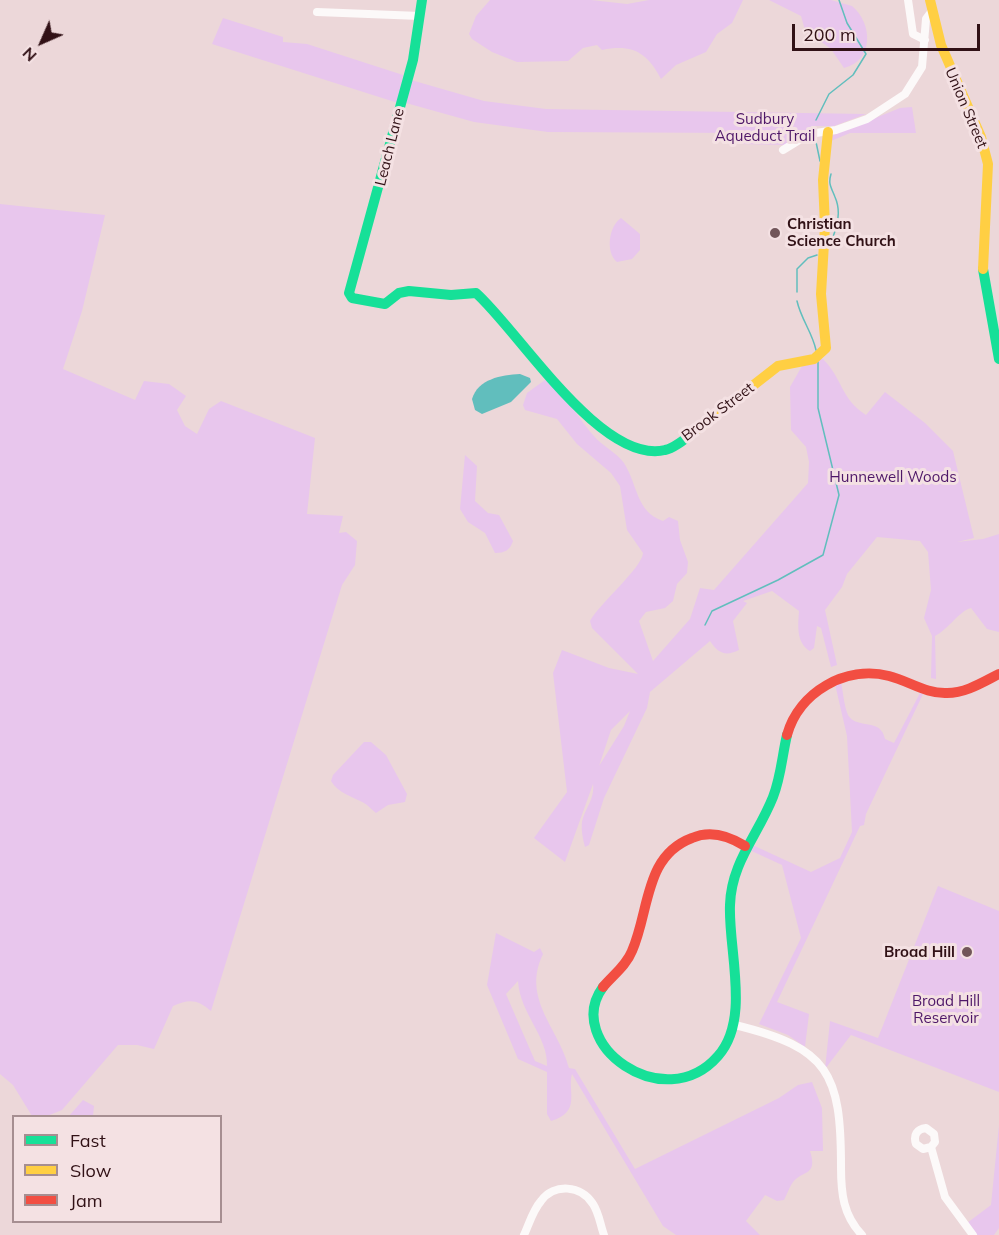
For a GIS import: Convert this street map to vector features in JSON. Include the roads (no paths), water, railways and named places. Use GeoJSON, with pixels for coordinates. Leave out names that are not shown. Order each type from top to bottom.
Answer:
{"type":"FeatureCollection","features":[{"type":"Feature","properties":{"kind":"street","name":"Leach Lane"},"geometry":{"type":"LineString","coordinates":[[349,293],[413,60],[422,0]]}},
{"type":"Feature","properties":{"kind":"street"},"geometry":{"type":"LineString","coordinates":[[908,0],[913,34],[925,39]]}},
{"type":"Feature","properties":{"kind":"street"},"geometry":{"type":"LineString","coordinates":[[783,150],[804,136],[828,132],[867,119],[905,94],[922,67],[926,17],[931,6]]}},
{"type":"Feature","properties":{"kind":"street","name":"Union Street"},"geometry":{"type":"LineString","coordinates":[[931,6],[944,55],[981,137],[988,164],[989,182],[982,244],[983,280],[999,359]]}},
{"type":"Feature","properties":{"kind":"street"},"geometry":{"type":"LineString","coordinates":[[317,12],[420,16]]}},
{"type":"Feature","properties":{"kind":"street","name":"Brook Street"},"geometry":{"type":"LineString","coordinates":[[349,293],[352,298],[385,304],[399,293],[409,291],[451,295],[476,294],[581,410],[616,439],[647,451],[666,450],[690,435],[778,366],[814,358],[826,348],[827,338],[821,294],[825,226],[823,180],[828,132]]}},
{"type":"Feature","properties":{"kind":"street"},"geometry":{"type":"LineString","coordinates":[[745,846],[727,836],[706,834],[690,837],[668,851],[651,878],[641,927],[630,956],[600,990],[594,1009],[599,1035],[612,1057],[631,1072],[655,1080],[687,1077],[708,1066],[724,1049],[735,1025],[736,1001],[728,914],[732,880],[745,846],[774,793],[789,726],[801,706],[820,689],[844,678],[876,674],[892,677],[929,691],[949,693],[969,689],[999,674]]}},
{"type":"Feature","properties":{"kind":"street"},"geometry":{"type":"LineString","coordinates":[[735,1025],[788,1041],[811,1056],[827,1074],[839,1106],[842,1198],[847,1215],[862,1235]]}},
{"type":"Feature","properties":{"kind":"street"},"geometry":{"type":"LineString","coordinates":[[931,1147],[937,1176],[945,1197],[973,1235]]}},
{"type":"Feature","properties":{"kind":"street"},"geometry":{"type":"LineString","coordinates":[[524,1235],[541,1200],[554,1190],[563,1188],[585,1194],[592,1202],[604,1235]]}},
{"type":"Feature","properties":{"kind":"water"},"geometry":{"type":"Polygon","coordinates":[[[520,374],[530,378],[531,382],[511,402],[482,414],[475,410],[472,399],[479,387],[491,379],[520,374]]]}},
{"type":"Feature","properties":{"kind":"waterway"},"geometry":{"type":"LineString","coordinates":[[816,120],[829,94],[853,75],[866,54],[847,23],[839,0]]}},
{"type":"Feature","properties":{"kind":"waterway"},"geometry":{"type":"LineString","coordinates":[[816,142],[820,161]]}},
{"type":"Feature","properties":{"kind":"waterway"},"geometry":{"type":"LineString","coordinates":[[829,245],[838,215],[837,203],[830,183],[831,174]]}},
{"type":"Feature","properties":{"kind":"waterway"},"geometry":{"type":"LineString","coordinates":[[797,292],[797,269],[808,258],[817,255]]}},
{"type":"Feature","properties":{"kind":"waterway"},"geometry":{"type":"LineString","coordinates":[[797,301],[816,350]]}},
{"type":"Feature","properties":{"kind":"waterway"},"geometry":{"type":"LineString","coordinates":[[705,625],[712,611],[778,580],[823,555],[839,495],[818,408],[818,362]]}},
{"type":"Feature","properties":{"kind":"place","name":"Christian Science Church"},"geometry":{"type":"Point","coordinates":[775,233]}},
{"type":"Feature","properties":{"kind":"place","name":"Broad Hill"},"geometry":{"type":"Point","coordinates":[967,952]}},
{"type":"Feature","properties":{"kind":"park label","name":"Sudbury Aqueduct Trail"},"geometry":{"type":"Point","coordinates":[765,128]}},
{"type":"Feature","properties":{"kind":"park label","name":"Hunnewell Woods"},"geometry":{"type":"Point","coordinates":[893,477]}},
{"type":"Feature","properties":{"kind":"park label","name":"Broad Hill Reservoir"},"geometry":{"type":"Point","coordinates":[946,1010]}}]}
